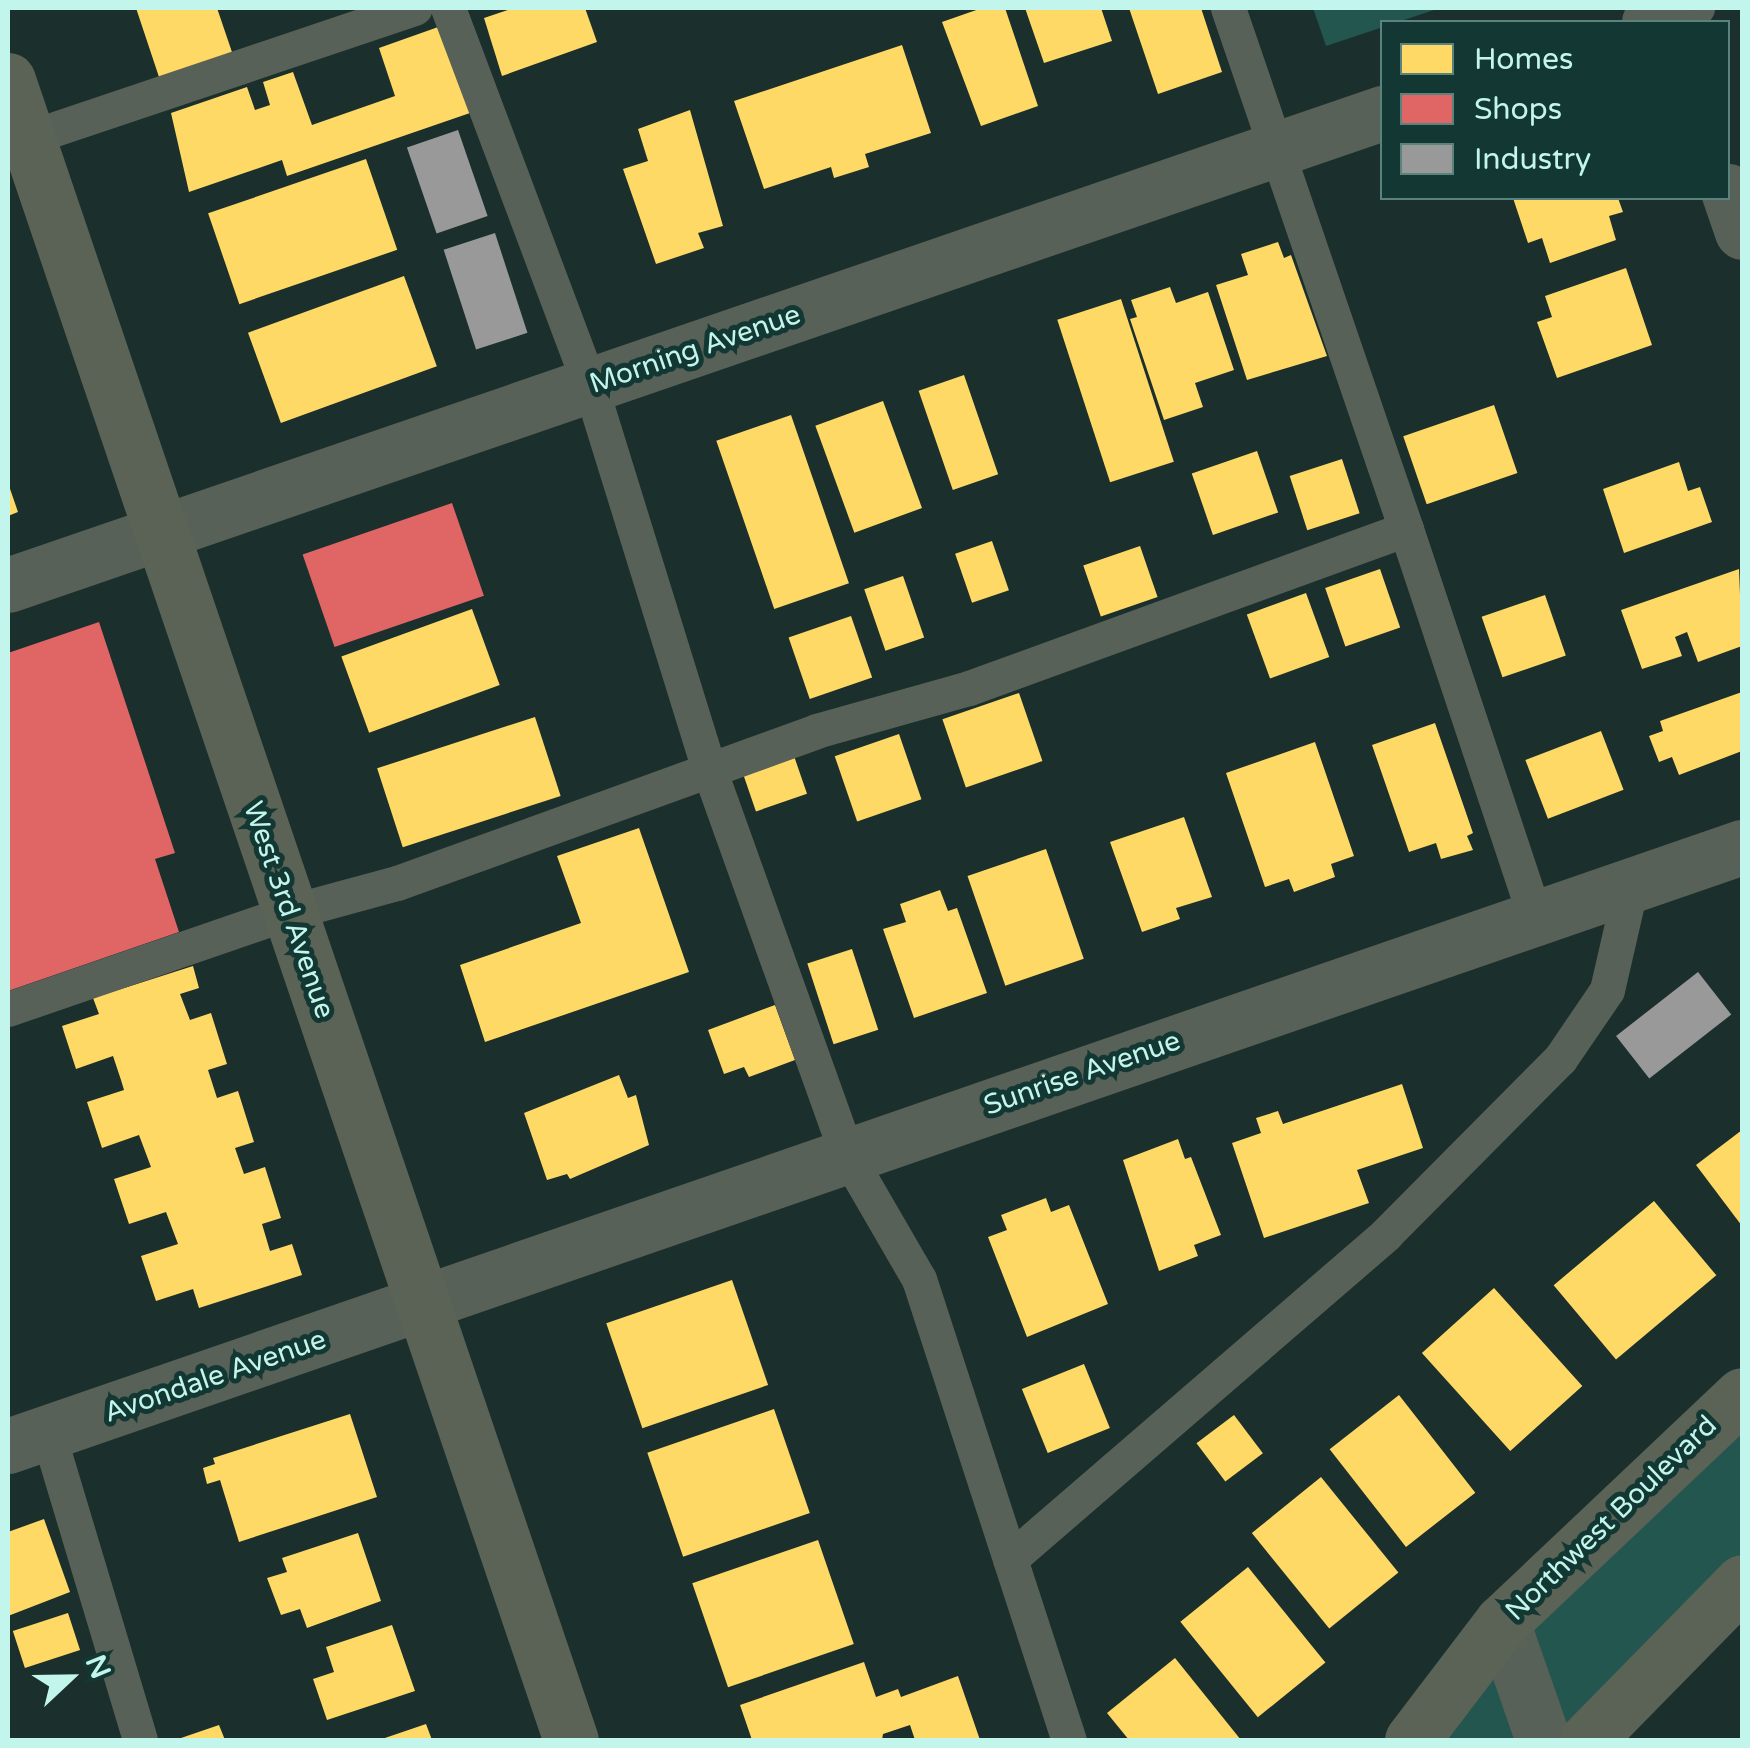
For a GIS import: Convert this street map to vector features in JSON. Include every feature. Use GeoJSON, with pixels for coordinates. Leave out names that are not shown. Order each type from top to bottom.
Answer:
{"type":"FeatureCollection","features":[{"type":"Feature","properties":{"kind":"street","name":"West 3rd Avenue"},"geometry":{"type":"LineString","coordinates":[[8,80],[22,149],[161,533],[571,1740]]}},
{"type":"Feature","properties":{"kind":"street","name":"Morning Avenue"},"geometry":{"type":"LineString","coordinates":[[8,585],[1380,114]]}},
{"type":"Feature","properties":{"kind":"street"},"geometry":{"type":"LineString","coordinates":[[1730,197],[1742,232]]}},
{"type":"Feature","properties":{"kind":"street","name":"Sunrise Avenue"},"geometry":{"type":"LineString","coordinates":[[423,1304],[1742,848]]}},
{"type":"Feature","properties":{"kind":"street","name":"Avondale Avenue"},"geometry":{"type":"LineString","coordinates":[[18,1440],[423,1304]]}},
{"type":"Feature","properties":{"kind":"street","name":"Northwest Boulevard"},"geometry":{"type":"LineString","coordinates":[[1412,1740],[1502,1622],[1742,1395]]}},
{"type":"Feature","properties":{"kind":"street"},"geometry":{"type":"LineString","coordinates":[[1587,1740],[1742,1582]]}},
{"type":"Feature","properties":{"kind":"street"},"geometry":{"type":"LineString","coordinates":[[1502,1622],[1543,1740]]}},
{"type":"Feature","properties":{"kind":"lane"},"geometry":{"type":"LineString","coordinates":[[22,149],[415,8]]}},
{"type":"Feature","properties":{"kind":"lane"},"geometry":{"type":"LineString","coordinates":[[448,8],[590,385],[709,770],[846,1156],[919,1279],[1069,1740]]}},
{"type":"Feature","properties":{"kind":"lane"},"geometry":{"type":"LineString","coordinates":[[1228,8],[1535,917]]}},
{"type":"Feature","properties":{"kind":"lane"},"geometry":{"type":"LineString","coordinates":[[8,1009],[290,912],[396,883],[709,770],[969,688],[1406,529]]}},
{"type":"Feature","properties":{"kind":"lane"},"geometry":{"type":"LineString","coordinates":[[1010,1559],[1386,1234],[1560,1059],[1608,990],[1631,884]]}},
{"type":"Feature","properties":{"kind":"lane"},"geometry":{"type":"LineString","coordinates":[[18,1440],[140,1740]]}},
{"type":"Feature","properties":{"kind":"green space"},"geometry":{"type":"Polygon","coordinates":[[[1313,8],[1440,8],[1404,20],[1380,20],[1380,28],[1326,46],[1313,8]]]}},
{"type":"Feature","properties":{"kind":"green space"},"geometry":{"type":"Polygon","coordinates":[[[1742,1395],[1742,1582],[1587,1740],[1412,1740],[1742,1395]]]}},
{"type":"Feature","properties":{"kind":"building: Homes"},"geometry":{"type":"Polygon","coordinates":[[[136,8],[217,8],[234,58],[161,83],[136,8]]]}},
{"type":"Feature","properties":{"kind":"building: Homes"},"geometry":{"type":"Polygon","coordinates":[[[514,8],[585,8],[597,42],[502,76],[484,18],[514,8]]]}},
{"type":"Feature","properties":{"kind":"building: Homes"},"geometry":{"type":"Polygon","coordinates":[[[982,8],[1005,8],[1038,106],[981,126],[942,22],[982,8]]]}},
{"type":"Feature","properties":{"kind":"building: Homes"},"geometry":{"type":"Polygon","coordinates":[[[1025,8],[1101,8],[1112,41],[1044,63],[1025,8]]]}},
{"type":"Feature","properties":{"kind":"building: Homes"},"geometry":{"type":"Polygon","coordinates":[[[1129,8],[1201,8],[1222,72],[1158,94],[1129,8]]]}},
{"type":"Feature","properties":{"kind":"building: Homes"},"geometry":{"type":"Polygon","coordinates":[[[441,26],[470,113],[287,176],[282,160],[189,192],[171,113],[247,87],[255,110],[270,105],[263,82],[293,72],[312,125],[395,96],[379,48],[441,26]]]}},
{"type":"Feature","properties":{"kind":"building: Homes"},"geometry":{"type":"Polygon","coordinates":[[[902,45],[931,133],[865,154],[869,167],[834,178],[831,167],[764,189],[734,101],[902,45]]]}},
{"type":"Feature","properties":{"kind":"building: Homes"},"geometry":{"type":"Polygon","coordinates":[[[690,110],[723,226],[698,233],[704,248],[656,264],[623,169],[648,161],[638,129],[690,110]]]}},
{"type":"Feature","properties":{"kind":"building: Homes"},"geometry":{"type":"Polygon","coordinates":[[[366,159],[397,250],[239,304],[208,213],[366,159]]]}},
{"type":"Feature","properties":{"kind":"building: Homes"},"geometry":{"type":"Polygon","coordinates":[[[1514,200],[1619,200],[1623,212],[1609,216],[1616,240],[1550,263],[1542,238],[1528,243],[1514,200]]]}},
{"type":"Feature","properties":{"kind":"building: Homes"},"geometry":{"type":"Polygon","coordinates":[[[1278,242],[1284,258],[1291,255],[1327,356],[1247,380],[1216,285],[1248,275],[1241,254],[1278,242]]]}},
{"type":"Feature","properties":{"kind":"building: Homes"},"geometry":{"type":"Polygon","coordinates":[[[1626,268],[1652,345],[1557,378],[1537,322],[1552,317],[1545,296],[1626,268]]]}},
{"type":"Feature","properties":{"kind":"building: Homes"},"geometry":{"type":"Polygon","coordinates":[[[404,276],[437,366],[281,423],[248,333],[404,276]]]}},
{"type":"Feature","properties":{"kind":"building: Homes"},"geometry":{"type":"Polygon","coordinates":[[[1170,287],[1176,303],[1208,292],[1234,370],[1195,383],[1203,407],[1164,420],[1130,319],[1137,317],[1131,300],[1170,287]]]}},
{"type":"Feature","properties":{"kind":"building: Homes"},"geometry":{"type":"Polygon","coordinates":[[[1121,299],[1174,462],[1110,482],[1057,320],[1121,299]]]}},
{"type":"Feature","properties":{"kind":"building: Homes"},"geometry":{"type":"Polygon","coordinates":[[[964,375],[998,474],[953,490],[919,391],[964,375]]]}},
{"type":"Feature","properties":{"kind":"building: Homes"},"geometry":{"type":"Polygon","coordinates":[[[883,401],[922,508],[854,533],[815,426],[883,401]]]}},
{"type":"Feature","properties":{"kind":"building: Homes"},"geometry":{"type":"Polygon","coordinates":[[[1494,405],[1517,473],[1427,504],[1403,436],[1494,405]]]}},
{"type":"Feature","properties":{"kind":"building: Homes"},"geometry":{"type":"Polygon","coordinates":[[[791,415],[849,583],[774,609],[716,441],[791,415]]]}},
{"type":"Feature","properties":{"kind":"building: Homes"},"geometry":{"type":"Polygon","coordinates":[[[1257,451],[1278,512],[1213,535],[1192,473],[1257,451]]]}},
{"type":"Feature","properties":{"kind":"building: Homes"},"geometry":{"type":"Polygon","coordinates":[[[1342,459],[1360,513],[1307,530],[1290,476],[1342,459]]]}},
{"type":"Feature","properties":{"kind":"building: Homes"},"geometry":{"type":"Polygon","coordinates":[[[1679,462],[1688,491],[1700,487],[1712,522],[1624,553],[1603,489],[1679,462]]]}},
{"type":"Feature","properties":{"kind":"building: Homes"},"geometry":{"type":"Polygon","coordinates":[[[8,483],[18,512],[8,516],[8,483]]]}},
{"type":"Feature","properties":{"kind":"building: Homes"},"geometry":{"type":"Polygon","coordinates":[[[992,541],[1009,590],[972,603],[955,554],[992,541]]]}},
{"type":"Feature","properties":{"kind":"building: Homes"},"geometry":{"type":"Polygon","coordinates":[[[1140,546],[1158,597],[1101,617],[1083,566],[1140,546]]]}},
{"type":"Feature","properties":{"kind":"building: Homes"},"geometry":{"type":"Polygon","coordinates":[[[1380,569],[1400,628],[1345,647],[1325,588],[1380,569]]]}},
{"type":"Feature","properties":{"kind":"building: Homes"},"geometry":{"type":"Polygon","coordinates":[[[1739,569],[1742,646],[1698,662],[1687,632],[1675,637],[1682,656],[1642,669],[1621,610],[1739,569]]]}},
{"type":"Feature","properties":{"kind":"building: Homes"},"geometry":{"type":"Polygon","coordinates":[[[903,576],[924,637],[885,651],[864,589],[903,576]]]}},
{"type":"Feature","properties":{"kind":"building: Homes"},"geometry":{"type":"Polygon","coordinates":[[[1306,593],[1329,657],[1270,678],[1247,615],[1306,593]]]}},
{"type":"Feature","properties":{"kind":"building: Homes"},"geometry":{"type":"Polygon","coordinates":[[[1545,595],[1566,656],[1502,677],[1482,617],[1545,595]]]}},
{"type":"Feature","properties":{"kind":"building: Homes"},"geometry":{"type":"Polygon","coordinates":[[[472,609],[500,685],[369,733],[341,657],[472,609]]]}},
{"type":"Feature","properties":{"kind":"building: Homes"},"geometry":{"type":"Polygon","coordinates":[[[851,616],[872,677],[810,699],[789,637],[851,616]]]}},
{"type":"Feature","properties":{"kind":"building: Homes"},"geometry":{"type":"Polygon","coordinates":[[[1742,692],[1742,751],[1679,775],[1672,757],[1659,762],[1649,736],[1663,731],[1660,721],[1742,692]]]}},
{"type":"Feature","properties":{"kind":"building: Homes"},"geometry":{"type":"Polygon","coordinates":[[[1019,693],[1042,761],[966,787],[942,719],[1019,693]]]}},
{"type":"Feature","properties":{"kind":"building: Homes"},"geometry":{"type":"Polygon","coordinates":[[[535,717],[561,796],[403,847],[377,768],[535,717]]]}},
{"type":"Feature","properties":{"kind":"building: Homes"},"geometry":{"type":"Polygon","coordinates":[[[1435,723],[1473,833],[1467,836],[1473,850],[1441,859],[1436,843],[1409,852],[1372,745],[1435,723]]]}},
{"type":"Feature","properties":{"kind":"building: Homes"},"geometry":{"type":"Polygon","coordinates":[[[1601,731],[1624,790],[1548,819],[1525,760],[1601,731]]]}},
{"type":"Feature","properties":{"kind":"building: Homes"},"geometry":{"type":"Polygon","coordinates":[[[899,734],[921,799],[857,821],[835,756],[899,734]]]}},
{"type":"Feature","properties":{"kind":"building: Homes"},"geometry":{"type":"Polygon","coordinates":[[[1315,742],[1354,856],[1331,864],[1335,877],[1294,892],[1289,879],[1265,887],[1226,773],[1315,742]]]}},
{"type":"Feature","properties":{"kind":"building: Homes"},"geometry":{"type":"Polygon","coordinates":[[[794,756],[807,794],[756,811],[743,774],[794,756]]]}},
{"type":"Feature","properties":{"kind":"building: Homes"},"geometry":{"type":"Polygon","coordinates":[[[1184,817],[1212,897],[1176,908],[1180,919],[1142,932],[1110,842],[1184,817]]]}},
{"type":"Feature","properties":{"kind":"building: Homes"},"geometry":{"type":"Polygon","coordinates":[[[639,828],[689,972],[485,1042],[460,965],[581,923],[557,856],[639,828]]]}},
{"type":"Feature","properties":{"kind":"building: Homes"},"geometry":{"type":"Polygon","coordinates":[[[1046,849],[1084,959],[1005,986],[968,876],[1046,849]]]}},
{"type":"Feature","properties":{"kind":"building: Homes"},"geometry":{"type":"Polygon","coordinates":[[[940,890],[948,911],[957,908],[987,993],[914,1018],[883,929],[906,922],[900,904],[940,890]]]}},
{"type":"Feature","properties":{"kind":"building: Homes"},"geometry":{"type":"Polygon","coordinates":[[[852,949],[878,1030],[834,1044],[807,964],[852,949]]]}},
{"type":"Feature","properties":{"kind":"building: Homes"},"geometry":{"type":"Polygon","coordinates":[[[193,966],[199,988],[180,994],[190,1020],[211,1013],[227,1064],[208,1070],[217,1098],[238,1091],[254,1142],[235,1148],[244,1174],[265,1167],[281,1218],[262,1224],[270,1251],[292,1244],[302,1275],[199,1308],[193,1289],[156,1301],[141,1256],[178,1244],[166,1212],[129,1224],[114,1179],[151,1167],[139,1135],[102,1148],[87,1102],[124,1090],[121,1080],[113,1056],[76,1069],[62,1026],[99,1014],[93,998],[193,966]]]}},
{"type":"Feature","properties":{"kind":"building: Homes"},"geometry":{"type":"Polygon","coordinates":[[[775,1005],[795,1060],[749,1077],[744,1067],[724,1074],[708,1030],[775,1005]]]}},
{"type":"Feature","properties":{"kind":"building: Homes"},"geometry":{"type":"Polygon","coordinates":[[[619,1075],[628,1098],[636,1095],[649,1145],[570,1179],[567,1174],[547,1180],[524,1113],[619,1075]]]}},
{"type":"Feature","properties":{"kind":"building: Homes"},"geometry":{"type":"Polygon","coordinates":[[[1402,1084],[1423,1148],[1357,1170],[1369,1203],[1264,1238],[1232,1143],[1261,1133],[1256,1118],[1278,1111],[1283,1124],[1402,1084]]]}},
{"type":"Feature","properties":{"kind":"building: Homes"},"geometry":{"type":"Polygon","coordinates":[[[1742,1130],[1742,1226],[1696,1165],[1742,1130]]]}},
{"type":"Feature","properties":{"kind":"building: Homes"},"geometry":{"type":"Polygon","coordinates":[[[1178,1139],[1185,1159],[1191,1157],[1221,1235],[1194,1245],[1198,1256],[1159,1271],[1123,1160],[1178,1139]]]}},
{"type":"Feature","properties":{"kind":"building: Homes"},"geometry":{"type":"Polygon","coordinates":[[[1046,1198],[1051,1212],[1069,1205],[1108,1304],[1027,1337],[988,1237],[1007,1230],[1001,1215],[1046,1198]]]}},
{"type":"Feature","properties":{"kind":"building: Homes"},"geometry":{"type":"Polygon","coordinates":[[[1654,1201],[1716,1275],[1616,1360],[1554,1285],[1654,1201]]]}},
{"type":"Feature","properties":{"kind":"building: Homes"},"geometry":{"type":"Polygon","coordinates":[[[732,1280],[768,1385],[642,1428],[606,1323],[732,1280]]]}},
{"type":"Feature","properties":{"kind":"building: Homes"},"geometry":{"type":"Polygon","coordinates":[[[1494,1288],[1582,1386],[1510,1451],[1422,1353],[1494,1288]]]}},
{"type":"Feature","properties":{"kind":"building: Homes"},"geometry":{"type":"Polygon","coordinates":[[[1084,1364],[1110,1428],[1048,1453],[1022,1389],[1084,1364]]]}},
{"type":"Feature","properties":{"kind":"building: Homes"},"geometry":{"type":"Polygon","coordinates":[[[1399,1395],[1475,1493],[1406,1547],[1330,1449],[1399,1395]]]}},
{"type":"Feature","properties":{"kind":"building: Homes"},"geometry":{"type":"Polygon","coordinates":[[[774,1409],[810,1513],[683,1557],[647,1453],[774,1409]]]}},
{"type":"Feature","properties":{"kind":"building: Homes"},"geometry":{"type":"Polygon","coordinates":[[[350,1414],[377,1497],[239,1542],[220,1480],[207,1484],[203,1468],[215,1464],[213,1458],[350,1414]]]}},
{"type":"Feature","properties":{"kind":"building: Homes"},"geometry":{"type":"Polygon","coordinates":[[[1234,1415],[1263,1453],[1225,1482],[1196,1443],[1234,1415]]]}},
{"type":"Feature","properties":{"kind":"building: Homes"},"geometry":{"type":"Polygon","coordinates":[[[1321,1477],[1398,1573],[1329,1629],[1252,1533],[1321,1477]]]}},
{"type":"Feature","properties":{"kind":"building: Homes"},"geometry":{"type":"Polygon","coordinates":[[[44,1519],[70,1592],[8,1616],[8,1532],[44,1519]]]}},
{"type":"Feature","properties":{"kind":"building: Homes"},"geometry":{"type":"Polygon","coordinates":[[[358,1533],[381,1601],[307,1628],[300,1609],[281,1615],[267,1578],[287,1572],[282,1558],[358,1533]]]}},
{"type":"Feature","properties":{"kind":"building: Homes"},"geometry":{"type":"Polygon","coordinates":[[[818,1540],[854,1644],[728,1687],[692,1583],[818,1540]]]}},
{"type":"Feature","properties":{"kind":"building: Homes"},"geometry":{"type":"Polygon","coordinates":[[[1248,1567],[1325,1663],[1258,1717],[1180,1622],[1248,1567]]]}},
{"type":"Feature","properties":{"kind":"building: Homes"},"geometry":{"type":"Polygon","coordinates":[[[68,1613],[80,1650],[25,1668],[13,1631],[68,1613]]]}},
{"type":"Feature","properties":{"kind":"building: Homes"},"geometry":{"type":"Polygon","coordinates":[[[392,1625],[415,1691],[327,1720],[313,1679],[334,1672],[326,1647],[392,1625]]]}},
{"type":"Feature","properties":{"kind":"building: Homes"},"geometry":{"type":"Polygon","coordinates":[[[1175,1658],[1241,1740],[1129,1740],[1107,1713],[1175,1658]]]}},
{"type":"Feature","properties":{"kind":"building: Homes"},"geometry":{"type":"Polygon","coordinates":[[[864,1662],[876,1697],[898,1689],[901,1697],[958,1676],[980,1740],[915,1740],[910,1725],[883,1734],[882,1740],[752,1740],[740,1705],[864,1662]]]}},
{"type":"Feature","properties":{"kind":"building: Homes"},"geometry":{"type":"Polygon","coordinates":[[[426,1724],[432,1740],[379,1740],[426,1724]]]}},
{"type":"Feature","properties":{"kind":"building: Homes"},"geometry":{"type":"Polygon","coordinates":[[[219,1725],[225,1740],[181,1738],[219,1725]]]}},
{"type":"Feature","properties":{"kind":"building: Shops"},"geometry":{"type":"Polygon","coordinates":[[[452,503],[484,596],[335,647],[303,554],[452,503]]]}},
{"type":"Feature","properties":{"kind":"building: Shops"},"geometry":{"type":"Polygon","coordinates":[[[99,622],[175,853],[155,859],[179,932],[8,991],[8,653],[99,622]]]}},
{"type":"Feature","properties":{"kind":"building: Industry"},"geometry":{"type":"Polygon","coordinates":[[[458,130],[488,216],[437,234],[407,148],[458,130]]]}},
{"type":"Feature","properties":{"kind":"building: Industry"},"geometry":{"type":"Polygon","coordinates":[[[495,233],[527,333],[476,350],[444,250],[495,233]]]}},
{"type":"Feature","properties":{"kind":"building: Industry"},"geometry":{"type":"Polygon","coordinates":[[[1698,972],[1731,1015],[1649,1079],[1616,1036],[1698,972]]]}}]}
